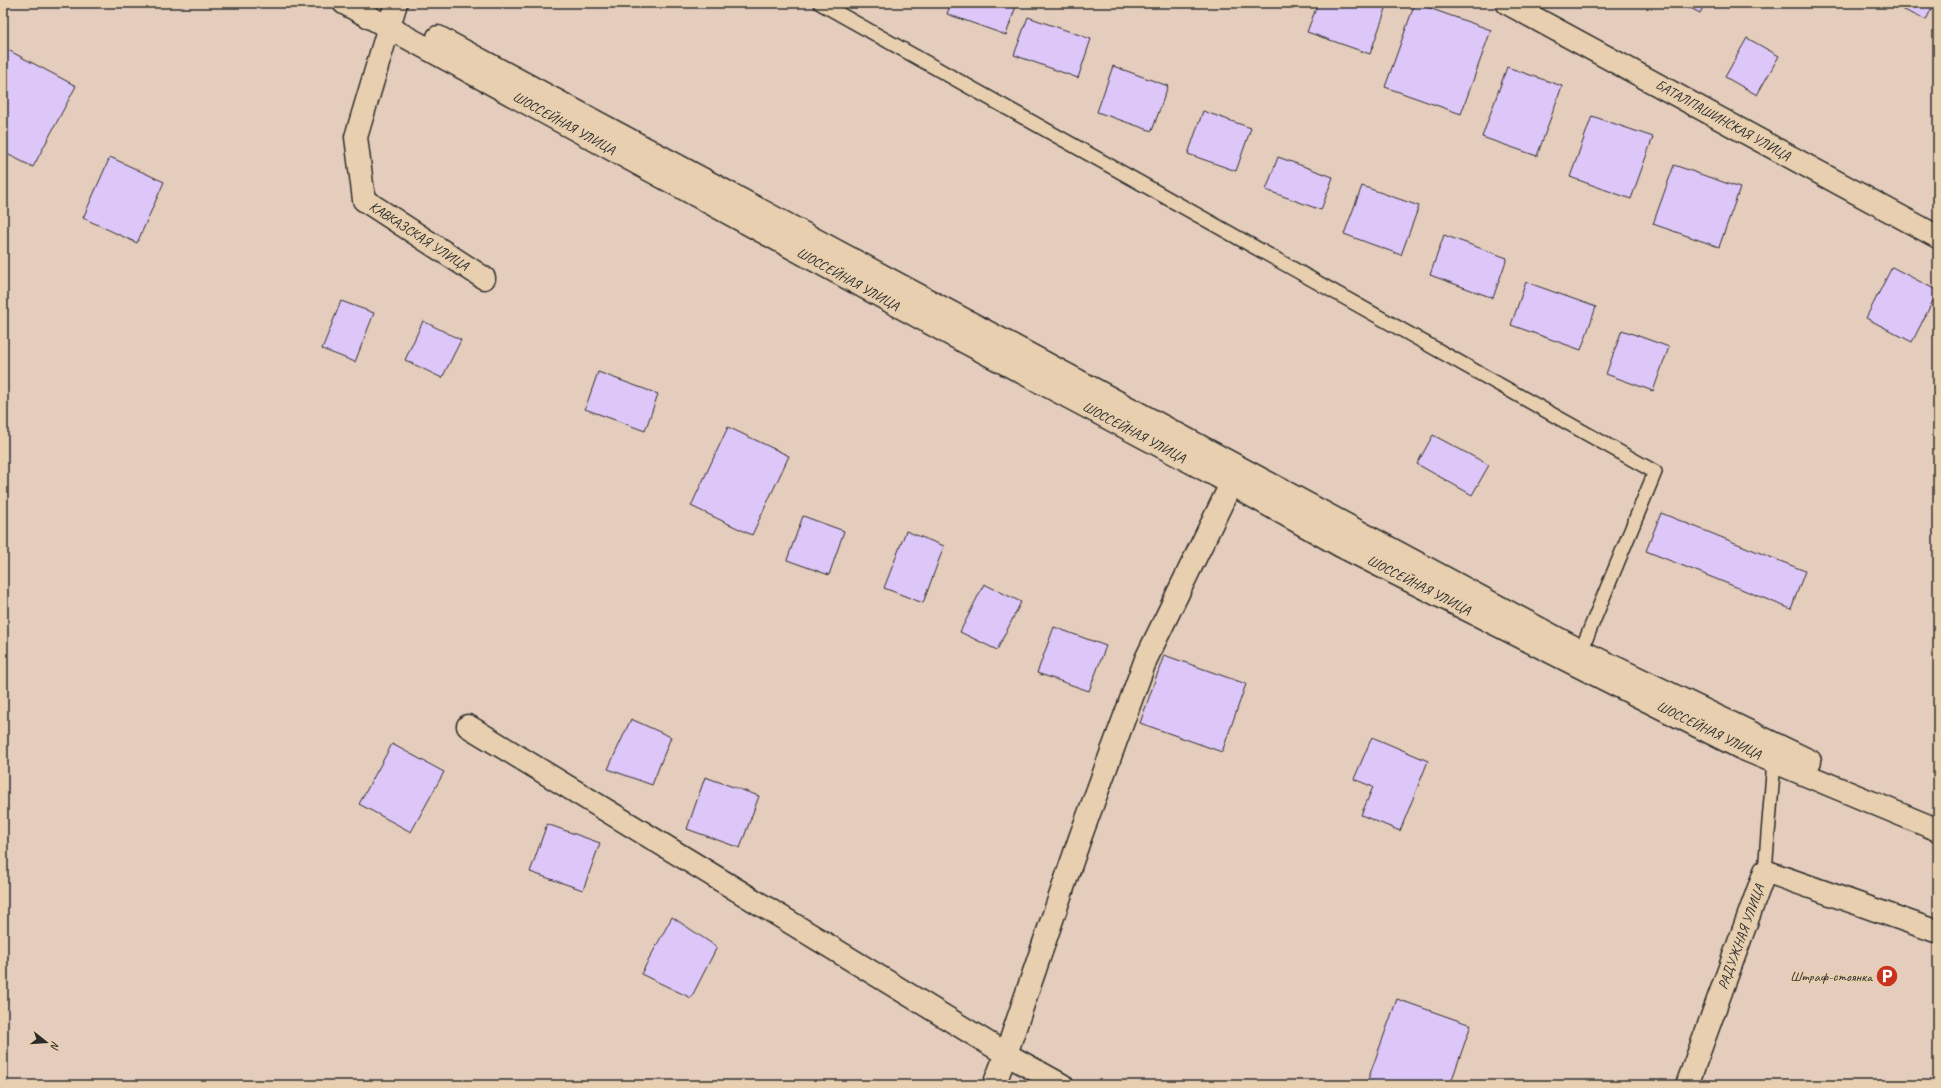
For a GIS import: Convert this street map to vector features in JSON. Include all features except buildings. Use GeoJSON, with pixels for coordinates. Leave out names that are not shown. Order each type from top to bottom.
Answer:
{"type":"FeatureCollection","features":[{"type":"Feature","properties":{"kind":"main road","name":"ШОССЕЙНАЯ УЛИЦА"},"geometry":{"type":"LineString","coordinates":[[344,3],[388,11],[1581,651],[1809,761],[1938,816]]}},
{"type":"Feature","properties":{"kind":"main road","name":"БАТАЛПАШИНСКАЯ УЛИЦА"},"geometry":{"type":"LineString","coordinates":[[1507,3],[1938,237]]}},
{"type":"Feature","properties":{"kind":"main road","name":"ШОССЕЙНАЯ УЛИЦА"},"geometry":{"type":"LineString","coordinates":[[388,11],[950,334],[1231,484],[1341,546],[1741,748],[1938,830]]}},
{"type":"Feature","properties":{"kind":"main road","name":"КАВКАЗСКАЯ УЛИЦА"},"geometry":{"type":"LineString","coordinates":[[388,11],[356,137],[364,200],[484,278]]}},
{"type":"Feature","properties":{"kind":"main road"},"geometry":{"type":"LineString","coordinates":[[994,1085],[1080,838],[1146,659],[1231,484]]}},
{"type":"Feature","properties":{"kind":"main road"},"geometry":{"type":"LineString","coordinates":[[468,726],[1006,1054],[1062,1085]]}},
{"type":"Feature","properties":{"kind":"main road","name":"РАДУЖНАЯ УЛИЦА"},"geometry":{"type":"LineString","coordinates":[[1687,1085],[1765,870],[1938,932]]}},
{"type":"Feature","properties":{"kind":"lane"},"geometry":{"type":"LineString","coordinates":[[820,3],[1655,472],[1581,651]]}},
{"type":"Feature","properties":{"kind":"lane"},"geometry":{"type":"LineString","coordinates":[[1765,870],[1774,761]]}},
{"type":"Feature","properties":{"kind":"place","name":"Штраф-стоянка"},"geometry":{"type":"Point","coordinates":[1887,976]}}]}
